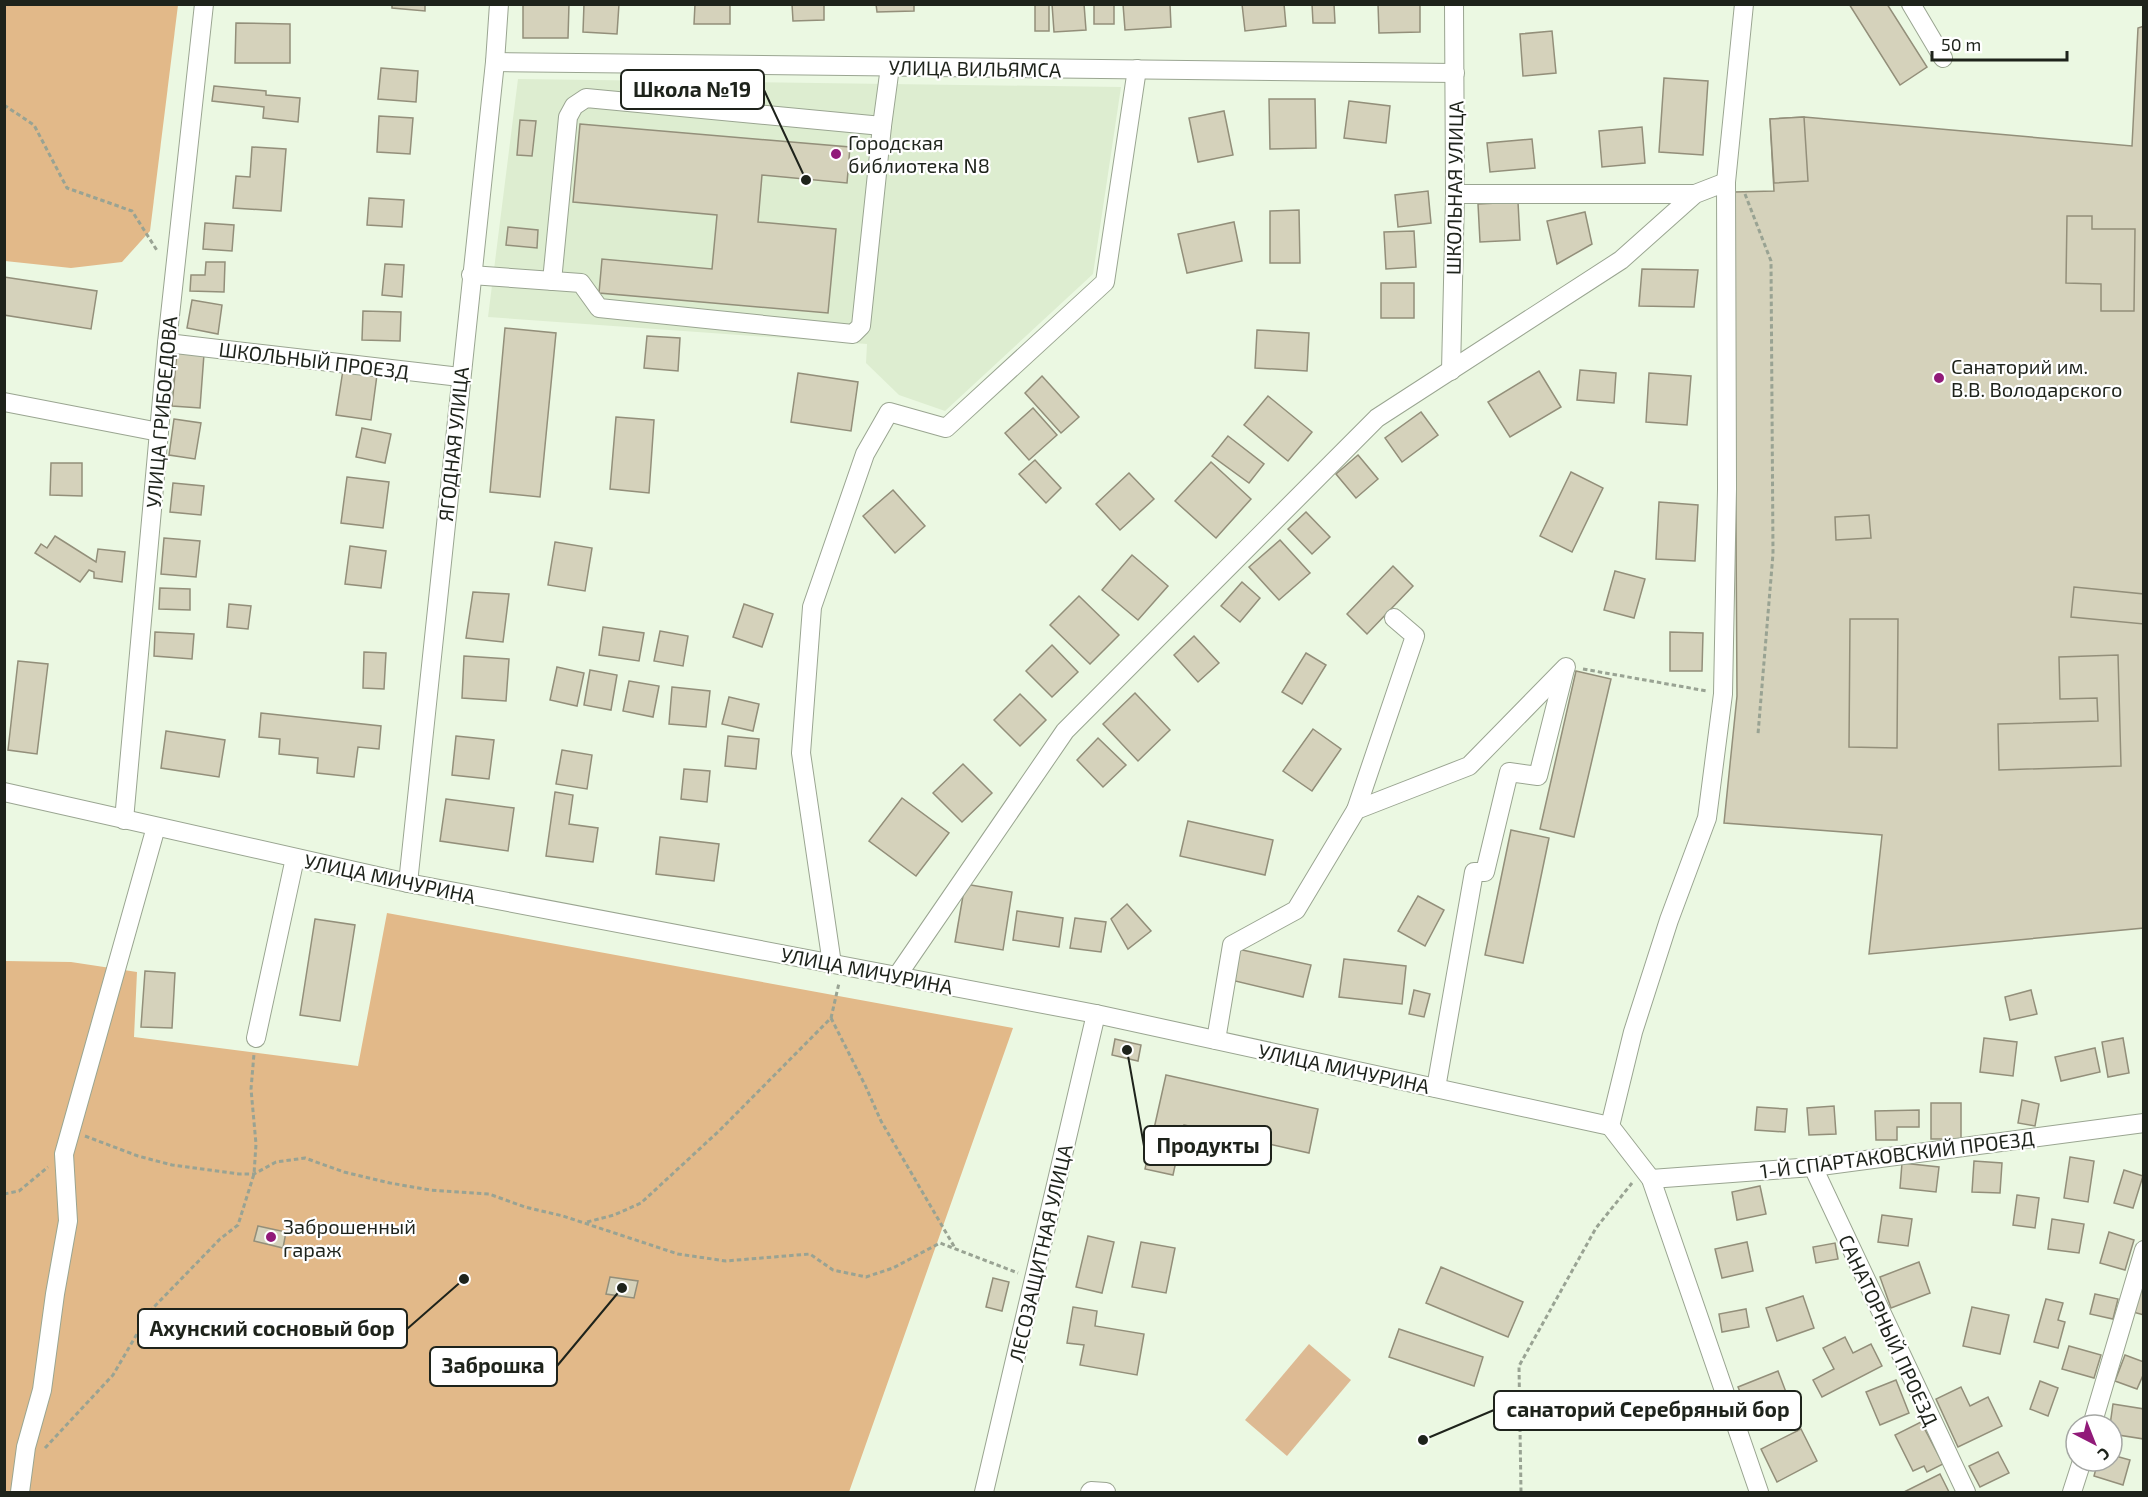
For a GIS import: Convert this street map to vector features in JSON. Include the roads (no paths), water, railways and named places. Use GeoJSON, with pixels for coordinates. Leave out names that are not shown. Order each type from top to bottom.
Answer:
{"type":"FeatureCollection","features":[{"type":"Feature","properties":{"kind":"street","name":"УЛИЦА ГРИБОЕДОВА"},"geometry":{"type":"LineString","coordinates":[[124,820],[167,343],[204,4]]}},
{"type":"Feature","properties":{"kind":"street","name":"ЯГОДНАЯ УЛИЦА"},"geometry":{"type":"LineString","coordinates":[[408,883],[495,62],[499,4]]}},
{"type":"Feature","properties":{"kind":"street","name":"ШКОЛЬНАЯ УЛИЦА"},"geometry":{"type":"LineString","coordinates":[[1451,371],[1455,194],[1454,4]]}},
{"type":"Feature","properties":{"kind":"street"},"geometry":{"type":"LineString","coordinates":[[1744,4],[1726,182],[1727,489],[1723,694],[1707,818],[1669,920],[1632,1032],[1610,1126],[1643,1179],[1759,1492]]}},
{"type":"Feature","properties":{"kind":"street"},"geometry":{"type":"LineString","coordinates":[[1911,4],[1943,58]]}},
{"type":"Feature","properties":{"kind":"street","name":"УЛИЦА ВИЛЬЯМСА"},"geometry":{"type":"LineString","coordinates":[[495,62],[1455,73]]}},
{"type":"Feature","properties":{"kind":"street"},"geometry":{"type":"LineString","coordinates":[[471,275],[581,283],[599,308],[853,334],[861,326],[890,67]]}},
{"type":"Feature","properties":{"kind":"street"},"geometry":{"type":"LineString","coordinates":[[837,965],[801,753],[812,607],[866,454],[889,412],[946,428],[1105,282],[1137,69]]}},
{"type":"Feature","properties":{"kind":"street"},"geometry":{"type":"LineString","coordinates":[[552,281],[568,117],[574,106],[586,98],[882,126]]}},
{"type":"Feature","properties":{"kind":"street"},"geometry":{"type":"LineString","coordinates":[[897,976],[1065,731],[1377,418],[1621,260],[1695,194],[1726,182]]}},
{"type":"Feature","properties":{"kind":"street"},"geometry":{"type":"LineString","coordinates":[[1455,194],[1695,194]]}},
{"type":"Feature","properties":{"kind":"street","name":"ШКОЛЬНЫЙ ПРОЕЗД"},"geometry":{"type":"LineString","coordinates":[[167,343],[460,377]]}},
{"type":"Feature","properties":{"kind":"street"},"geometry":{"type":"LineString","coordinates":[[4,402],[159,432]]}},
{"type":"Feature","properties":{"kind":"street"},"geometry":{"type":"LineString","coordinates":[[1216,1040],[1232,945],[1296,910],[1356,810],[1415,636],[1394,618]]}},
{"type":"Feature","properties":{"kind":"street"},"geometry":{"type":"LineString","coordinates":[[1356,810],[1469,766],[1566,667],[1538,776],[1509,772],[1479,756]]}},
{"type":"Feature","properties":{"kind":"street"},"geometry":{"type":"LineString","coordinates":[[1436,1088],[1474,872],[1485,872],[1509,772]]}},
{"type":"Feature","properties":{"kind":"street","name":"УЛИЦА МИЧУРИНА"},"geometry":{"type":"LineString","coordinates":[[4,792],[408,883],[1096,1014],[1610,1126]]}},
{"type":"Feature","properties":{"kind":"street"},"geometry":{"type":"LineString","coordinates":[[20,1492],[26,1447],[42,1390],[68,1221],[64,1154],[156,827]]}},
{"type":"Feature","properties":{"kind":"street"},"geometry":{"type":"LineString","coordinates":[[256,1038],[295,858]]}},
{"type":"Feature","properties":{"kind":"street","name":"ЛЕСОЗАЩИТНАЯ УЛИЦА"},"geometry":{"type":"LineString","coordinates":[[984,1492],[1096,1014]]}},
{"type":"Feature","properties":{"kind":"street","name":"1-Й СПАРТАКОВСКИЙ ПРОЕЗД"},"geometry":{"type":"LineString","coordinates":[[1643,1179],[1813,1167],[2144,1124]]}},
{"type":"Feature","properties":{"kind":"street","name":"САНАТОРНЫЙ ПРОЕЗД"},"geometry":{"type":"LineString","coordinates":[[1813,1167],[1965,1492]]}},
{"type":"Feature","properties":{"kind":"street"},"geometry":{"type":"LineString","coordinates":[[2096,1413],[2144,1250]]}},
{"type":"Feature","properties":{"kind":"street"},"geometry":{"type":"LineString","coordinates":[[2072,1492],[2078,1473]]}},
{"type":"Feature","properties":{"kind":"street"},"geometry":{"type":"LineString","coordinates":[[1090,1492],[1106,1492]]}},
{"type":"Feature","properties":{"kind":"place","name":"Городская библиотека N8"},"geometry":{"type":"Point","coordinates":[836,154]}},
{"type":"Feature","properties":{"kind":"place","name":"Школа №19"},"geometry":{"type":"Point","coordinates":[806,180]}},
{"type":"Feature","properties":{"kind":"place","name":"Санаторий им. В.В. Володарского"},"geometry":{"type":"Point","coordinates":[1939,378]}},
{"type":"Feature","properties":{"kind":"place","name":"Продукты"},"geometry":{"type":"Point","coordinates":[1127,1050]}},
{"type":"Feature","properties":{"kind":"place","name":"Заброшенный гараж"},"geometry":{"type":"Point","coordinates":[271,1237]}},
{"type":"Feature","properties":{"kind":"place","name":"Ахунский сосновый бор"},"geometry":{"type":"Point","coordinates":[464,1279]}},
{"type":"Feature","properties":{"kind":"place","name":"Заброшка"},"geometry":{"type":"Point","coordinates":[622,1288]}},
{"type":"Feature","properties":{"kind":"place","name":"санаторий Серебряный бор"},"geometry":{"type":"Point","coordinates":[1423,1440]}}]}
